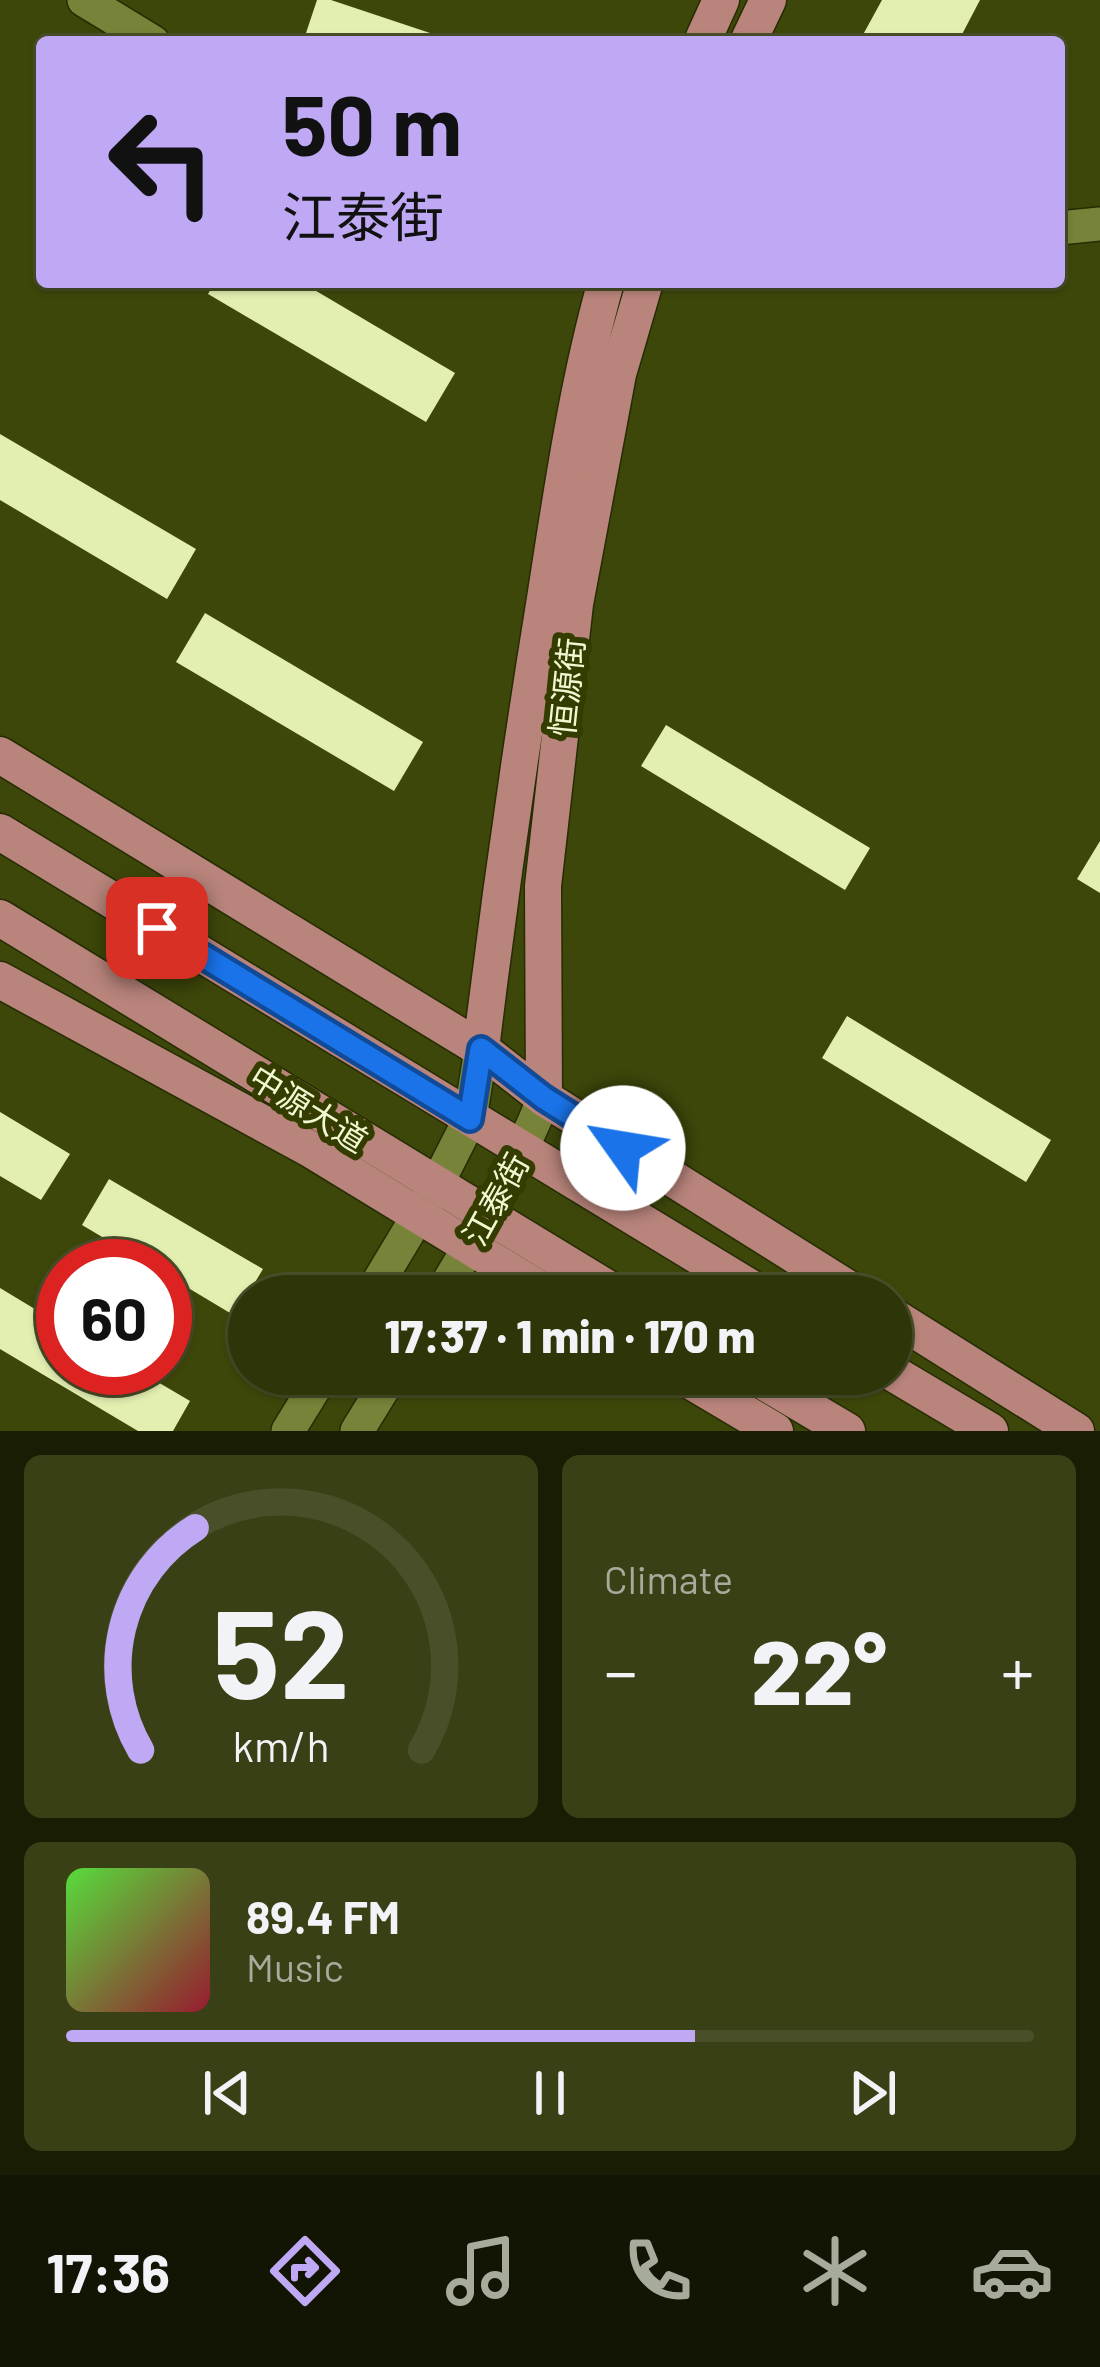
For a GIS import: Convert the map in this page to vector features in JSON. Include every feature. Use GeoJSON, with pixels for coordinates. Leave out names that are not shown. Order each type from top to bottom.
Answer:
{"type":"FeatureCollection","features":[{"type":"Feature","properties":{"kind":"main road"},"geometry":{"type":"LineString","coordinates":[[705,36],[722,0]]}},
{"type":"Feature","properties":{"kind":"main road"},"geometry":{"type":"LineString","coordinates":[[751,36],[768,0]]}},
{"type":"Feature","properties":{"kind":"main road","name":"恒源街"},"geometry":{"type":"LineString","coordinates":[[481,1049],[546,588],[589,343],[603,288]]}},
{"type":"Feature","properties":{"kind":"main road","name":"恒源街"},"geometry":{"type":"LineString","coordinates":[[544,1098],[544,886],[575,604],[618,374],[643,288]]}},
{"type":"Feature","properties":{"kind":"main road"},"geometry":{"type":"LineString","coordinates":[[0,755],[481,1049],[544,1098],[826,1275]]}},
{"type":"Feature","properties":{"kind":"main road"},"geometry":{"type":"LineString","coordinates":[[0,832],[729,1275]]}},
{"type":"Feature","properties":{"kind":"main road","name":"中源大道"},"geometry":{"type":"LineString","coordinates":[[0,918],[427,1201],[479,1232],[574,1275]]}},
{"type":"Feature","properties":{"kind":"main road"},"geometry":{"type":"LineString","coordinates":[[0,980],[310,1149],[427,1201]]}},
{"type":"Feature","properties":{"kind":"main road"},"geometry":{"type":"LineString","coordinates":[[479,1232],[527,1275]]}},
{"type":"Feature","properties":{"kind":"main road"},"geometry":{"type":"LineString","coordinates":[[912,1328],[1076,1431]]}},
{"type":"Feature","properties":{"kind":"main road"},"geometry":{"type":"LineString","coordinates":[[912,1385],[990,1431]]}},
{"type":"Feature","properties":{"kind":"main road"},"geometry":{"type":"LineString","coordinates":[[715,1395],[775,1431]]}},
{"type":"Feature","properties":{"kind":"main road"},"geometry":{"type":"LineString","coordinates":[[786,1395],[847,1431]]}},
{"type":"Feature","properties":{"kind":"street"},"geometry":{"type":"LineString","coordinates":[[84,0],[143,36]]}},
{"type":"Feature","properties":{"kind":"street"},"geometry":{"type":"LineString","coordinates":[[1065,227],[1100,224]]}},
{"type":"Feature","properties":{"kind":"street","name":"江泰街"},"geometry":{"type":"LineString","coordinates":[[383,1275],[470,1119],[481,1049]]}},
{"type":"Feature","properties":{"kind":"street","name":"江泰街"},"geometry":{"type":"LineString","coordinates":[[453,1275],[523,1152],[544,1098]]}},
{"type":"Feature","properties":{"kind":"street"},"geometry":{"type":"LineString","coordinates":[[288,1431],[310,1395]]}},
{"type":"Feature","properties":{"kind":"street"},"geometry":{"type":"LineString","coordinates":[[357,1431],[379,1395]]}},
{"type":"Feature","properties":{"kind":"building"},"geometry":{"type":"Polygon","coordinates":[[[317,0],[331,0],[439,36],[305,36],[317,0]]]}},
{"type":"Feature","properties":{"kind":"building"},"geometry":{"type":"Polygon","coordinates":[[[882,0],[980,0],[961,36],[862,36],[882,0]]]}},
{"type":"Feature","properties":{"kind":"building"},"geometry":{"type":"Polygon","coordinates":[[[212,288],[311,288],[455,373],[426,422],[208,294],[212,288]]]}},
{"type":"Feature","properties":{"kind":"building"},"geometry":{"type":"Polygon","coordinates":[[[0,434],[196,549],[167,599],[0,500],[0,434]]]}},
{"type":"Feature","properties":{"kind":"building"},"geometry":{"type":"Polygon","coordinates":[[[205,613],[423,742],[394,791],[176,662],[205,613]]]}},
{"type":"Feature","properties":{"kind":"building"},"geometry":{"type":"Polygon","coordinates":[[[666,725],[870,848],[845,890],[641,766],[666,725]]]}},
{"type":"Feature","properties":{"kind":"building"},"geometry":{"type":"Polygon","coordinates":[[[1100,841],[1100,893],[1077,879],[1100,841]]]}},
{"type":"Feature","properties":{"kind":"building"},"geometry":{"type":"Polygon","coordinates":[[[847,1016],[1051,1140],[1026,1182],[822,1058],[847,1016]]]}},
{"type":"Feature","properties":{"kind":"building"},"geometry":{"type":"Polygon","coordinates":[[[0,1112],[70,1154],[41,1200],[0,1176],[0,1112]]]}},
{"type":"Feature","properties":{"kind":"building"},"geometry":{"type":"Polygon","coordinates":[[[109,1179],[263,1269],[259,1275],[228,1275],[228,1312],[192,1290],[192,1239],[106,1239],[82,1225],[109,1179]]]}},
{"type":"Feature","properties":{"kind":"building"},"geometry":{"type":"Polygon","coordinates":[[[0,1288],[36,1310],[36,1370],[0,1349],[0,1288]]]}},
{"type":"Feature","properties":{"kind":"building"},"geometry":{"type":"Polygon","coordinates":[[[77,1395],[180,1395],[190,1401],[173,1431],[138,1431],[77,1395]]]}},
{"type":"Feature","properties":{"kind":"route"},"geometry":{"type":"LineString","coordinates":[[157,928],[470,1119],[481,1049],[544,1098],[623,1148]]}}]}
